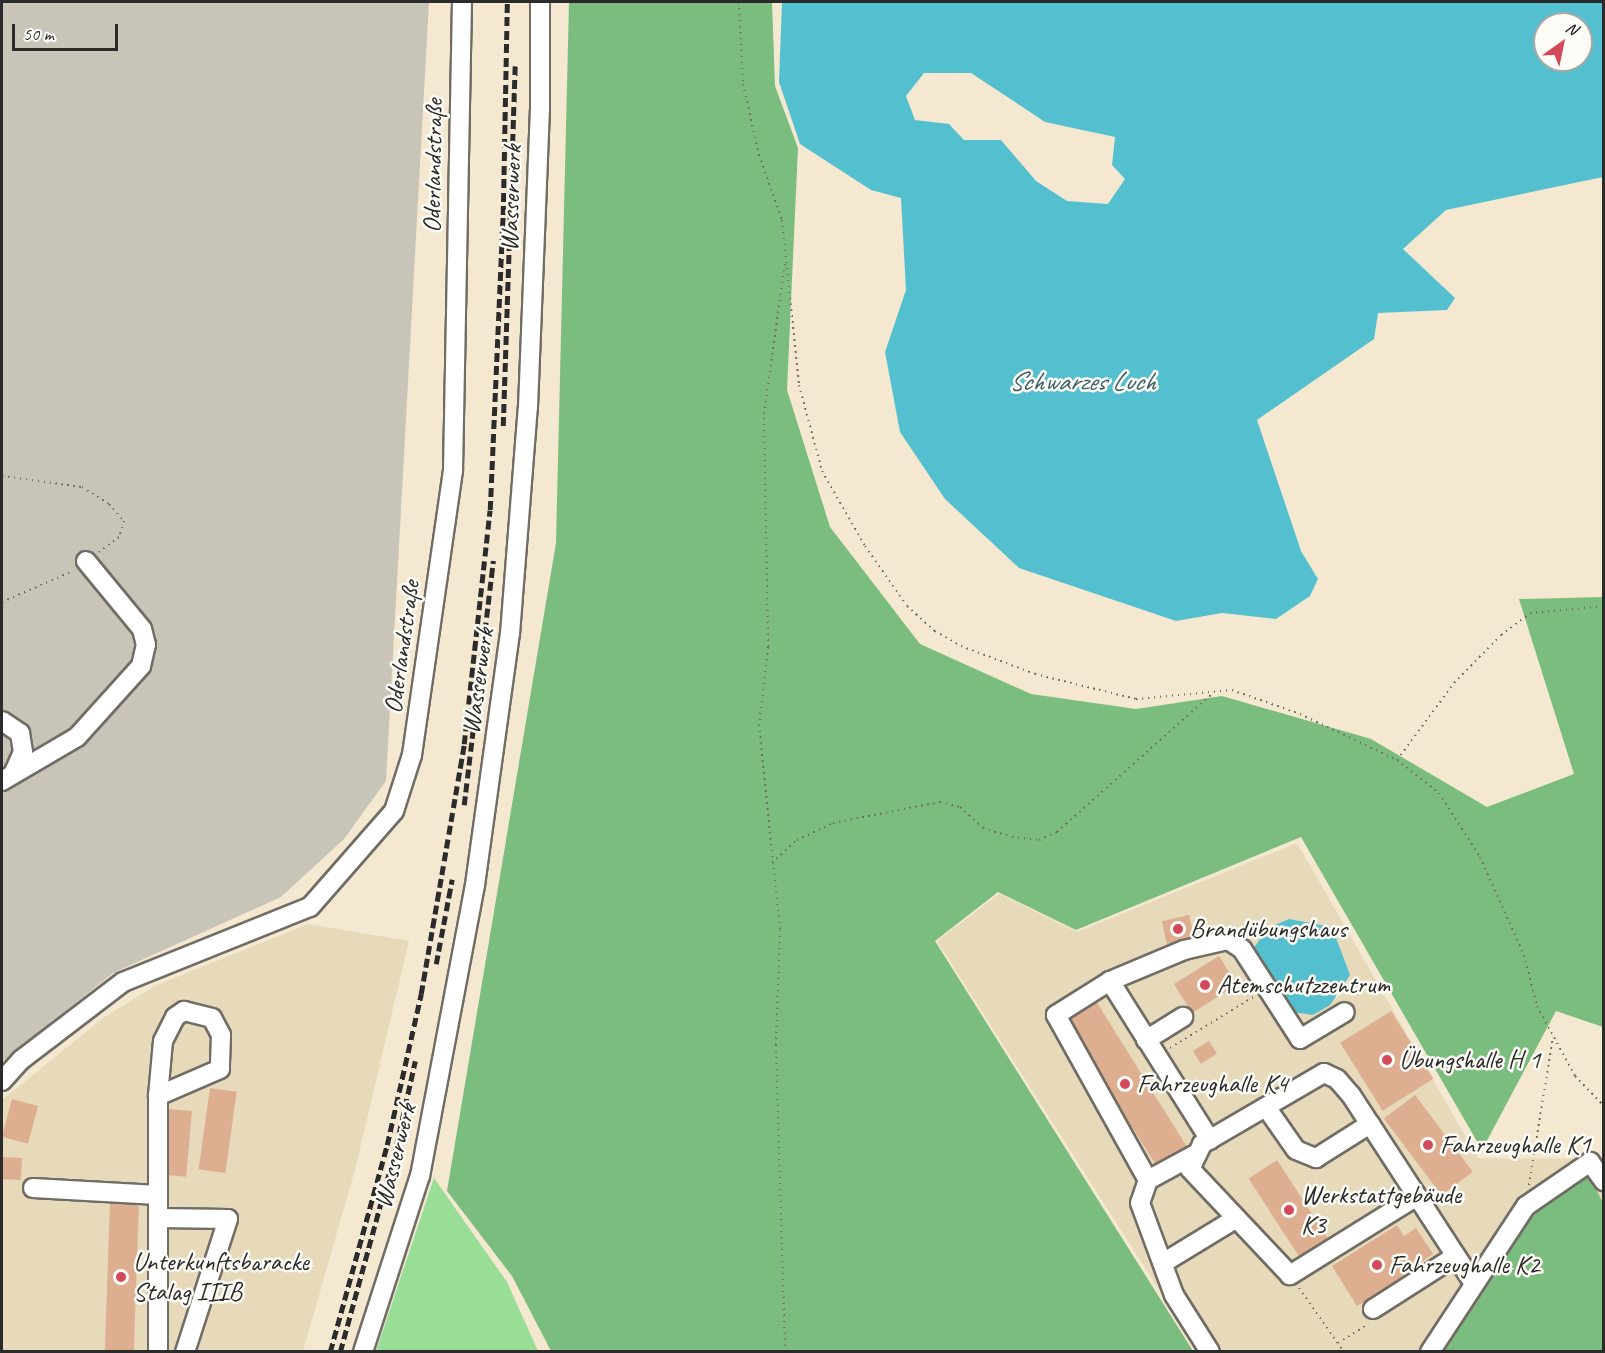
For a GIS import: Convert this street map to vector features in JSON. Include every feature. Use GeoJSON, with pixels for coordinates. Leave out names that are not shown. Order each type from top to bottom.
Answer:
{"type":"FeatureCollection","features":[{"type":"Feature","properties":{"kind":"street","name":"Oderlandstraße"},"geometry":{"type":"LineString","coordinates":[[2,1082],[21,1060],[123,982],[310,907],[394,812],[412,755],[453,470],[462,2]]}},
{"type":"Feature","properties":{"kind":"street","name":"Wasserwerk"},"geometry":{"type":"LineString","coordinates":[[363,1352],[420,1176],[475,885],[510,634],[528,395],[540,107],[540,2]]}},
{"type":"Feature","properties":{"kind":"street"},"geometry":{"type":"LineString","coordinates":[[7,778],[77,737],[141,666],[146,645],[142,629],[86,561]]}},
{"type":"Feature","properties":{"kind":"street"},"geometry":{"type":"LineString","coordinates":[[2,721],[20,733],[23,752],[7,778]]}},
{"type":"Feature","properties":{"kind":"street"},"geometry":{"type":"LineString","coordinates":[[1148,1180],[1056,1015],[1110,981],[1184,950],[1228,940],[1242,949],[1300,1039],[1344,1012]]}},
{"type":"Feature","properties":{"kind":"street"},"geometry":{"type":"LineString","coordinates":[[1110,981],[1210,1140]]}},
{"type":"Feature","properties":{"kind":"street"},"geometry":{"type":"LineString","coordinates":[[158,1096],[220,1069],[221,1035],[212,1018],[184,1011],[176,1017],[163,1041],[158,1096],[158,1352]]}},
{"type":"Feature","properties":{"kind":"street"},"geometry":{"type":"LineString","coordinates":[[1146,1040],[1183,1017]]}},
{"type":"Feature","properties":{"kind":"street"},"geometry":{"type":"LineString","coordinates":[[1210,1352],[1174,1295],[1140,1203],[1148,1180],[1194,1155],[1210,1140],[1324,1073],[1336,1079],[1351,1095],[1474,1284]]}},
{"type":"Feature","properties":{"kind":"street"},"geometry":{"type":"LineString","coordinates":[[1266,1107],[1296,1150],[1316,1158],[1371,1124]]}},
{"type":"Feature","properties":{"kind":"street"},"geometry":{"type":"LineString","coordinates":[[1194,1155],[1190,1169],[1196,1178],[1290,1275],[1417,1196]]}},
{"type":"Feature","properties":{"kind":"street"},"geometry":{"type":"LineString","coordinates":[[1430,1352],[1526,1206],[1590,1162],[1604,1181]]}},
{"type":"Feature","properties":{"kind":"street"},"geometry":{"type":"LineString","coordinates":[[33,1188],[158,1195]]}},
{"type":"Feature","properties":{"kind":"street"},"geometry":{"type":"LineString","coordinates":[[158,1218],[228,1219],[185,1352]]}},
{"type":"Feature","properties":{"kind":"street"},"geometry":{"type":"LineString","coordinates":[[1163,1263],[1235,1219]]}},
{"type":"Feature","properties":{"kind":"street"},"geometry":{"type":"LineString","coordinates":[[1373,1309],[1456,1256]]}},
{"type":"Feature","properties":{"kind":"path"},"geometry":{"type":"LineString","coordinates":[[740,2],[743,84],[759,155],[782,220],[799,385],[822,471],[866,546],[907,606],[935,631],[962,646],[1035,674],[1136,699],[1232,690],[1300,714],[1397,760],[1439,793],[1480,857],[1524,955],[1537,1006],[1575,1076],[1604,1106]]}},
{"type":"Feature","properties":{"kind":"path"},"geometry":{"type":"LineString","coordinates":[[785,1352],[776,1045],[780,929],[759,726],[768,647],[764,414],[786,258]]}},
{"type":"Feature","properties":{"kind":"path"},"geometry":{"type":"LineString","coordinates":[[2,476],[82,487],[109,504],[124,521],[119,537],[75,570],[2,602]]}},
{"type":"Feature","properties":{"kind":"path"},"geometry":{"type":"LineString","coordinates":[[1397,760],[1454,683],[1501,635],[1530,613],[1604,606]]}},
{"type":"Feature","properties":{"kind":"path"},"geometry":{"type":"LineString","coordinates":[[772,863],[797,840],[833,823],[940,802],[960,807],[983,828],[1012,837],[1039,840],[1057,832],[1215,690]]}},
{"type":"Feature","properties":{"kind":"path"},"geometry":{"type":"LineString","coordinates":[[1156,1057],[1267,988]]}},
{"type":"Feature","properties":{"kind":"path"},"geometry":{"type":"LineString","coordinates":[[1526,1206],[1553,1036]]}},
{"type":"Feature","properties":{"kind":"path"},"geometry":{"type":"LineString","coordinates":[[1290,1275],[1344,1352]]}},
{"type":"Feature","properties":{"kind":"path"},"geometry":{"type":"LineString","coordinates":[[1338,1343],[1376,1320],[1373,1309]]}},
{"type":"Feature","properties":{"kind":"shaded area"},"geometry":{"type":"Polygon","coordinates":[[[2,2],[429,2],[386,781],[344,839],[281,897],[113,973],[2,1062],[2,2]]]}},
{"type":"Feature","properties":{"kind":"shaded area"},"geometry":{"type":"Polygon","coordinates":[[[1297,843],[1478,1158],[1603,1159],[1603,1351],[1198,1351],[937,941],[999,894],[1077,932],[1297,843]]]}},
{"type":"Feature","properties":{"kind":"shaded area"},"geometry":{"type":"Polygon","coordinates":[[[308,924],[409,941],[355,1170],[303,1351],[2,1352],[2,1100],[103,1018],[155,986],[308,924]]]}},
{"type":"Feature","properties":{"kind":"green space"},"geometry":{"type":"Polygon","coordinates":[[[569,2],[772,2],[775,86],[798,148],[787,390],[830,527],[920,644],[1031,694],[1136,709],[1222,696],[1371,739],[1487,807],[1574,774],[1519,599],[1603,597],[1603,1027],[1556,1011],[1482,1150],[1301,837],[1076,930],[998,892],[935,941],[1193,1351],[551,1351],[512,1276],[447,1191],[556,543],[569,2]]]}},
{"type":"Feature","properties":{"kind":"green space"},"geometry":{"type":"Polygon","coordinates":[[[1589,1175],[1603,1203],[1603,1351],[1443,1352],[1529,1215],[1589,1175]]]}},
{"type":"Feature","properties":{"kind":"green space"},"geometry":{"type":"Polygon","coordinates":[[[434,1178],[507,1282],[538,1351],[376,1351],[434,1178]]]}},
{"type":"Feature","properties":{"kind":"water","name":"Schwarzes Luch"},"geometry":{"type":"Polygon","coordinates":[[[782,2],[1603,2],[1603,177],[1446,210],[1403,249],[1455,298],[1447,310],[1378,313],[1374,339],[1257,420],[1301,551],[1318,579],[1310,596],[1276,619],[1222,613],[1176,621],[1019,568],[945,499],[900,432],[885,352],[906,290],[901,198],[871,190],[800,144],[779,82],[782,2]],[[924,73],[906,96],[915,120],[949,124],[964,140],[1001,140],[1036,181],[1067,201],[1108,204],[1125,179],[1112,165],[1115,137],[1045,122],[971,73],[924,73]]]}},
{"type":"Feature","properties":{"kind":"water"},"geometry":{"type":"Polygon","coordinates":[[[1289,919],[1332,927],[1350,975],[1330,1005],[1313,1015],[1293,1012],[1253,949],[1268,928],[1289,919]]]}},
{"type":"Feature","properties":{"kind":"building","name":"Brandübungshaus"},"geometry":{"type":"Polygon","coordinates":[[[1189,915],[1194,937],[1167,944],[1162,921],[1189,915]]]}},
{"type":"Feature","properties":{"kind":"building","name":"Atemschutzzentrum"},"geometry":{"type":"Polygon","coordinates":[[[1219,956],[1237,985],[1192,1013],[1174,984],[1219,956]]]}},
{"type":"Feature","properties":{"kind":"building","name":"Fahrzeughalle K4"},"geometry":{"type":"Polygon","coordinates":[[[1094,998],[1189,1151],[1159,1170],[1063,1017],[1094,998]]]}},
{"type":"Feature","properties":{"kind":"building","name":"Übungshalle H 1"},"geometry":{"type":"Polygon","coordinates":[[[1391,1011],[1433,1079],[1383,1111],[1340,1043],[1391,1011]]]}},
{"type":"Feature","properties":{"kind":"building"},"geometry":{"type":"Polygon","coordinates":[[[1209,1041],[1217,1054],[1201,1064],[1193,1051],[1209,1041]]]}},
{"type":"Feature","properties":{"kind":"building"},"geometry":{"type":"Polygon","coordinates":[[[210,1088],[237,1092],[225,1173],[199,1169],[210,1088]]]}},
{"type":"Feature","properties":{"kind":"building","name":"Fahrzeughalle K1"},"geometry":{"type":"Polygon","coordinates":[[[1415,1095],[1473,1172],[1442,1195],[1384,1118],[1415,1095]]]}},
{"type":"Feature","properties":{"kind":"building"},"geometry":{"type":"Polygon","coordinates":[[[12,1099],[38,1106],[28,1144],[2,1137],[12,1099]]]}},
{"type":"Feature","properties":{"kind":"building"},"geometry":{"type":"Polygon","coordinates":[[[169,1109],[192,1111],[186,1177],[163,1175],[169,1109]]]}},
{"type":"Feature","properties":{"kind":"building"},"geometry":{"type":"Polygon","coordinates":[[[2,1157],[22,1158],[21,1180],[2,1179],[2,1157]]]}},
{"type":"Feature","properties":{"kind":"building","name":"Werkstattgebäude K3"},"geometry":{"type":"Polygon","coordinates":[[[1277,1160],[1330,1242],[1302,1261],[1248,1179],[1277,1160]]]}},
{"type":"Feature","properties":{"kind":"building","name":"Unterkunftsbaracke Stalag IIIB"},"geometry":{"type":"Polygon","coordinates":[[[110,1202],[139,1203],[134,1352],[105,1352],[110,1202]]]}},
{"type":"Feature","properties":{"kind":"building","name":"Fahrzeughalle K2"},"geometry":{"type":"Polygon","coordinates":[[[1397,1225],[1404,1236],[1416,1228],[1433,1254],[1421,1262],[1423,1265],[1357,1306],[1332,1266],[1397,1225]]]}},
{"type":"Feature","properties":{"kind":"railway"},"geometry":{"type":"LineString","coordinates":[[330,1352],[387,1145],[421,994],[464,744],[490,510],[503,215],[507,2]]}},
{"type":"Feature","properties":{"kind":"railway"},"geometry":{"type":"LineString","coordinates":[[503,426],[515,66]]}},
{"type":"Feature","properties":{"kind":"railway"},"geometry":{"type":"LineString","coordinates":[[464,805],[493,561]]}},
{"type":"Feature","properties":{"kind":"railway"},"geometry":{"type":"LineString","coordinates":[[436,964],[452,879]]}},
{"type":"Feature","properties":{"kind":"railway"},"geometry":{"type":"LineString","coordinates":[[340,1352],[396,1147],[415,1061]]}},
{"type":"Feature","properties":{"kind":"place","name":"Brandübungshaus"},"geometry":{"type":"Point","coordinates":[1178,929]}},
{"type":"Feature","properties":{"kind":"place","name":"Atemschutzzentrum"},"geometry":{"type":"Point","coordinates":[1205,985]}},
{"type":"Feature","properties":{"kind":"place","name":"Übungshalle H 1"},"geometry":{"type":"Point","coordinates":[1387,1060]}},
{"type":"Feature","properties":{"kind":"place","name":"Fahrzeughalle K4"},"geometry":{"type":"Point","coordinates":[1125,1084]}},
{"type":"Feature","properties":{"kind":"place","name":"Fahrzeughalle K1"},"geometry":{"type":"Point","coordinates":[1428,1145]}},
{"type":"Feature","properties":{"kind":"place","name":"Werkstattgebäude K3"},"geometry":{"type":"Point","coordinates":[1289,1210]}},
{"type":"Feature","properties":{"kind":"place","name":"Fahrzeughalle K2"},"geometry":{"type":"Point","coordinates":[1377,1265]}},
{"type":"Feature","properties":{"kind":"place","name":"Unterkunftsbaracke Stalag IIIB"},"geometry":{"type":"Point","coordinates":[121,1277]}}]}
